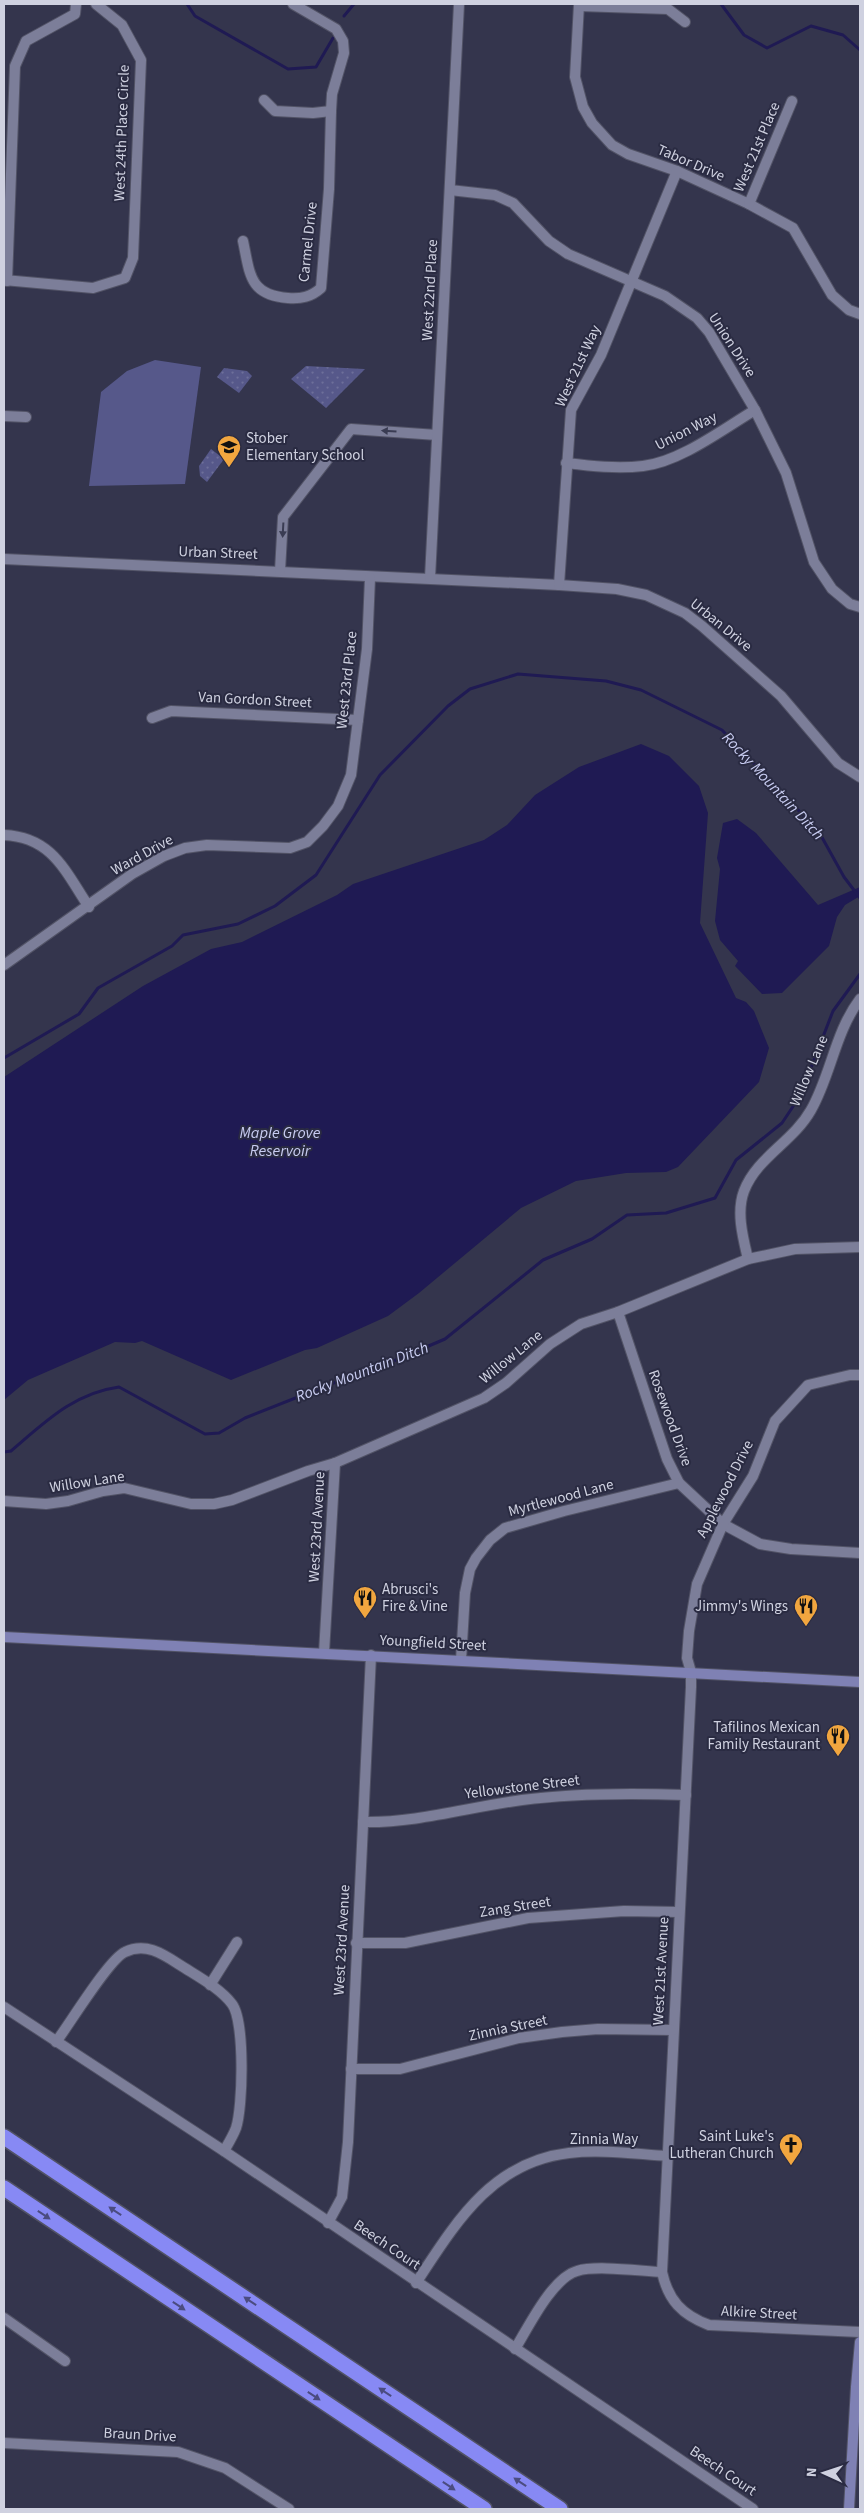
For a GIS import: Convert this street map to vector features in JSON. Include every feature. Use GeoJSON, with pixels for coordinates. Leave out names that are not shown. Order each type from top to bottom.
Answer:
{"type":"FeatureCollection","features":[{"type":"Feature","properties":{"kind":"highway"},"geometry":{"type":"LineString","coordinates":[[4,2137],[560,2509]]}},
{"type":"Feature","properties":{"kind":"highway"},"geometry":{"type":"LineString","coordinates":[[4,2188],[484,2509]]}},
{"type":"Feature","properties":{"kind":"street"},"geometry":{"type":"LineString","coordinates":[[6,280],[15,66],[26,41],[75,14],[76,4]]}},
{"type":"Feature","properties":{"kind":"street","name":"West 24th Place Circle"},"geometry":{"type":"LineString","coordinates":[[6,280],[93,288],[125,278],[133,258],[141,60],[122,25],[96,4]]}},
{"type":"Feature","properties":{"kind":"street","name":"Carmel Drive"},"geometry":{"type":"LineString","coordinates":[[243,241],[254,284],[263,293],[270,296],[304,297],[314,294],[321,288],[329,189],[330,111],[332,94],[344,53],[343,41],[336,29],[293,4]]}},
{"type":"Feature","properties":{"kind":"street","name":"West 22nd Place"},"geometry":{"type":"LineString","coordinates":[[430,578],[459,4]]}},
{"type":"Feature","properties":{"kind":"street"},"geometry":{"type":"LineString","coordinates":[[579,5],[668,9],[685,22]]}},
{"type":"Feature","properties":{"kind":"street","name":"Tabor Drive"},"geometry":{"type":"LineString","coordinates":[[579,5],[575,77],[583,107],[592,124],[612,145],[628,154],[677,171],[749,204],[793,228],[832,295],[849,310],[860,314]]}},
{"type":"Feature","properties":{"kind":"street"},"geometry":{"type":"LineString","coordinates":[[4,65],[15,66]]}},
{"type":"Feature","properties":{"kind":"street"},"geometry":{"type":"LineString","coordinates":[[264,100],[275,111],[313,113],[330,111]]}},
{"type":"Feature","properties":{"kind":"street","name":"West 21st Place"},"geometry":{"type":"LineString","coordinates":[[749,204],[792,101]]}},
{"type":"Feature","properties":{"kind":"street","name":"West 21st Way"},"geometry":{"type":"LineString","coordinates":[[559,585],[571,410],[601,355],[677,171]]}},
{"type":"Feature","properties":{"kind":"street","name":"Union Drive"},"geometry":{"type":"LineString","coordinates":[[450,190],[494,195],[513,203],[549,240],[568,254],[665,296],[697,318],[709,332],[755,410],[786,473],[814,562],[832,590],[850,604],[860,607]]}},
{"type":"Feature","properties":{"kind":"street","name":"Union Way"},"geometry":{"type":"LineString","coordinates":[[566,463],[626,467],[644,466],[665,460],[692,448],[755,410]]}},
{"type":"Feature","properties":{"kind":"street"},"geometry":{"type":"LineString","coordinates":[[4,416],[26,417]]}},
{"type":"Feature","properties":{"kind":"street"},"geometry":{"type":"LineString","coordinates":[[280,570],[283,517],[351,429],[437,435]]}},
{"type":"Feature","properties":{"kind":"street","name":"Urban Street"},"geometry":{"type":"LineString","coordinates":[[4,559],[280,570],[370,578],[430,578]]}},
{"type":"Feature","properties":{"kind":"street","name":"West 23rd Place"},"geometry":{"type":"LineString","coordinates":[[348,786],[367,648],[370,578]]}},
{"type":"Feature","properties":{"kind":"street","name":"Urban Drive"},"geometry":{"type":"LineString","coordinates":[[430,578],[617,589],[637,593],[665,603],[702,626],[781,696],[838,763],[860,777]]}},
{"type":"Feature","properties":{"kind":"street","name":"Van Gordon Street"},"geometry":{"type":"LineString","coordinates":[[152,718],[171,711],[358,720]]}},
{"type":"Feature","properties":{"kind":"street","name":"Ward Drive"},"geometry":{"type":"LineString","coordinates":[[4,965],[89,907],[132,874],[164,856],[184,848],[207,844],[290,848],[306,842],[323,826],[338,806],[348,786]]}},
{"type":"Feature","properties":{"kind":"street"},"geometry":{"type":"LineString","coordinates":[[4,835],[30,839],[45,847],[56,858],[89,907]]}},
{"type":"Feature","properties":{"kind":"street","name":"Willow Lane"},"geometry":{"type":"LineString","coordinates":[[4,1501],[46,1504],[124,1488],[180,1502],[214,1504],[232,1500],[308,1470],[335,1463],[484,1398],[506,1383],[550,1344],[581,1324],[618,1312],[748,1259],[741,1214],[743,1194],[750,1177],[763,1161],[794,1134],[812,1108],[843,1028],[860,999]]}},
{"type":"Feature","properties":{"kind":"street"},"geometry":{"type":"LineString","coordinates":[[748,1259],[795,1248],[860,1247]]}},
{"type":"Feature","properties":{"kind":"street","name":"Rosewood Drive"},"geometry":{"type":"LineString","coordinates":[[618,1312],[667,1460],[679,1484],[723,1524],[760,1544],[773,1548],[860,1553]]}},
{"type":"Feature","properties":{"kind":"street","name":"Applewood Drive"},"geometry":{"type":"LineString","coordinates":[[691,1672],[687,1658],[689,1631],[697,1584],[723,1524],[752,1476],[774,1421],[808,1384],[850,1374],[860,1376]]}},
{"type":"Feature","properties":{"kind":"street","name":"West 23rd Avenue"},"geometry":{"type":"LineString","coordinates":[[324,1653],[335,1463]]}},
{"type":"Feature","properties":{"kind":"street","name":"Myrtlewood Lane"},"geometry":{"type":"LineString","coordinates":[[461,1660],[465,1593],[470,1569],[490,1540],[505,1528],[564,1511],[679,1484]]}},
{"type":"Feature","properties":{"kind":"street","name":"Youngfield Street"},"geometry":{"type":"LineString","coordinates":[[4,1637],[860,1682]]}},
{"type":"Feature","properties":{"kind":"street","name":"West 23rd Avenue"},"geometry":{"type":"LineString","coordinates":[[328,2223],[342,2197],[344,2181],[371,1655]]}},
{"type":"Feature","properties":{"kind":"street","name":"West 21st Avenue"},"geometry":{"type":"LineString","coordinates":[[662,2272],[691,1672]]}},
{"type":"Feature","properties":{"kind":"street","name":"Yellowstone Street"},"geometry":{"type":"LineString","coordinates":[[363,1822],[396,1823],[524,1800],[594,1794],[686,1795]]}},
{"type":"Feature","properties":{"kind":"street","name":"Zang Street"},"geometry":{"type":"LineString","coordinates":[[356,1943],[404,1943],[528,1918],[624,1911],[679,1912]]}},
{"type":"Feature","properties":{"kind":"street"},"geometry":{"type":"LineString","coordinates":[[210,1985],[237,1942]]}},
{"type":"Feature","properties":{"kind":"street"},"geometry":{"type":"LineString","coordinates":[[56,2042],[116,1957],[134,1948],[149,1948],[160,1952],[210,1985],[232,2003],[238,2014],[240,2026],[240,2106],[236,2127],[224,2151]]}},
{"type":"Feature","properties":{"kind":"street","name":"Beech Court"},"geometry":{"type":"LineString","coordinates":[[4,2007],[224,2151],[416,2283],[754,2509]]}},
{"type":"Feature","properties":{"kind":"street","name":"Zinnia Street"},"geometry":{"type":"LineString","coordinates":[[351,2069],[400,2069],[519,2038],[562,2032],[598,2029],[673,2030]]}},
{"type":"Feature","properties":{"kind":"street","name":"Zinnia Way"},"geometry":{"type":"LineString","coordinates":[[416,2283],[458,2220],[488,2188],[533,2161],[579,2152],[668,2156]]}},
{"type":"Feature","properties":{"kind":"street"},"geometry":{"type":"LineString","coordinates":[[515,2349],[555,2287],[569,2275],[588,2270],[662,2272]]}},
{"type":"Feature","properties":{"kind":"street","name":"Alkire Street"},"geometry":{"type":"LineString","coordinates":[[662,2272],[668,2292],[674,2302],[690,2317],[709,2325],[860,2332]]}},
{"type":"Feature","properties":{"kind":"street"},"geometry":{"type":"LineString","coordinates":[[4,2318],[65,2361]]}},
{"type":"Feature","properties":{"kind":"street"},"geometry":{"type":"LineString","coordinates":[[849,2509],[857,2432],[860,2342]]}},
{"type":"Feature","properties":{"kind":"street","name":"Braun Drive"},"geometry":{"type":"LineString","coordinates":[[4,2444],[178,2452],[225,2468],[289,2509]]}},
{"type":"Feature","properties":{"kind":"shaded area"},"geometry":{"type":"Polygon","coordinates":[[[155,360],[201,367],[185,484],[89,486],[101,392],[127,371],[155,360]]]}},
{"type":"Feature","properties":{"kind":"shaded area"},"geometry":{"type":"Polygon","coordinates":[[[306,366],[365,369],[326,408],[291,379],[306,366]]]}},
{"type":"Feature","properties":{"kind":"shaded area"},"geometry":{"type":"Polygon","coordinates":[[[224,368],[247,371],[252,376],[239,393],[217,377],[224,368]]]}},
{"type":"Feature","properties":{"kind":"shaded area"},"geometry":{"type":"Polygon","coordinates":[[[211,449],[224,459],[207,482],[200,476],[199,466],[211,449]]]}},
{"type":"Feature","properties":{"kind":"water","name":"Maple Grove Reservoir"},"geometry":{"type":"Polygon","coordinates":[[[641,744],[669,756],[699,786],[708,813],[700,923],[736,998],[746,1002],[754,1011],[769,1048],[759,1082],[678,1167],[666,1172],[626,1173],[576,1181],[521,1208],[419,1293],[388,1316],[317,1348],[305,1350],[231,1380],[142,1341],[135,1343],[115,1342],[28,1380],[4,1400],[4,1077],[143,986],[211,949],[242,942],[337,895],[353,884],[484,840],[507,825],[535,795],[579,767],[641,744]]]}},
{"type":"Feature","properties":{"kind":"water"},"geometry":{"type":"Polygon","coordinates":[[[737,819],[756,833],[818,905],[860,887],[860,896],[845,905],[837,917],[829,946],[782,993],[762,994],[735,966],[738,961],[720,940],[715,921],[720,869],[717,858],[723,823],[737,819]]]}},
{"type":"Feature","properties":{"kind":"waterway"},"geometry":{"type":"LineString","coordinates":[[187,4],[195,16],[288,69],[316,67],[333,38]]}},
{"type":"Feature","properties":{"kind":"waterway"},"geometry":{"type":"LineString","coordinates":[[344,16],[354,4]]}},
{"type":"Feature","properties":{"kind":"waterway"},"geometry":{"type":"LineString","coordinates":[[721,4],[744,35],[767,48],[811,26],[843,35],[860,50]]}},
{"type":"Feature","properties":{"kind":"waterway","name":"Rocky Mountain Ditch"},"geometry":{"type":"LineString","coordinates":[[4,1058],[79,1014],[98,988],[172,946],[183,935],[238,924],[275,906],[316,875],[380,775],[448,706],[470,689],[518,674],[606,681],[641,690],[722,730],[819,832],[844,877],[860,898]]}},
{"type":"Feature","properties":{"kind":"waterway","name":"Rocky Mountain Ditch"},"geometry":{"type":"LineString","coordinates":[[4,1452],[11,1451],[48,1420],[74,1402],[88,1395],[119,1387],[205,1434],[219,1433],[245,1418],[341,1380],[349,1380],[445,1339],[543,1260],[592,1239],[627,1215],[666,1213],[715,1198],[736,1160],[782,1123],[800,1096],[833,1011],[860,974]]}},
{"type":"Feature","properties":{"kind":"place","name":"Stober Elementary School"},"geometry":{"type":"Point","coordinates":[229,468]}},
{"type":"Feature","properties":{"kind":"place","name":"Abrusci's Fire & Vine"},"geometry":{"type":"Point","coordinates":[365,1619]}},
{"type":"Feature","properties":{"kind":"place","name":"Jimmy's Wings"},"geometry":{"type":"Point","coordinates":[806,1627]}},
{"type":"Feature","properties":{"kind":"place","name":"Tafilinos Mexican Family Restaurant"},"geometry":{"type":"Point","coordinates":[838,1757]}},
{"type":"Feature","properties":{"kind":"place","name":"Saint Luke's Lutheran Church"},"geometry":{"type":"Point","coordinates":[791,2166]}}]}
